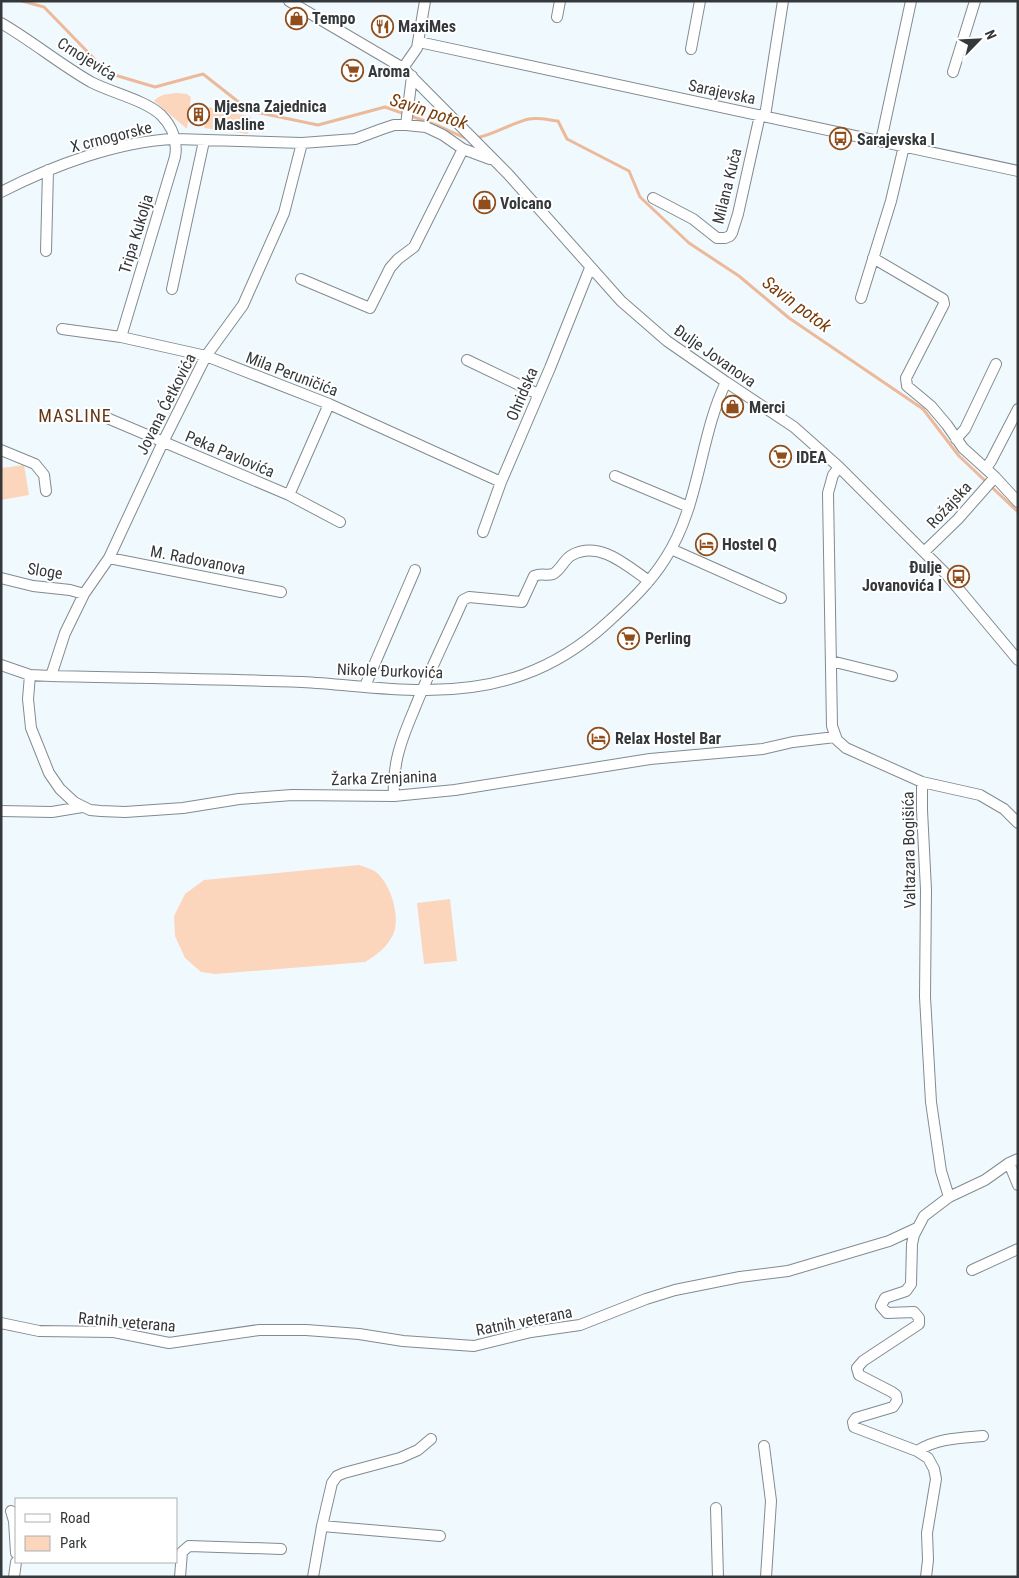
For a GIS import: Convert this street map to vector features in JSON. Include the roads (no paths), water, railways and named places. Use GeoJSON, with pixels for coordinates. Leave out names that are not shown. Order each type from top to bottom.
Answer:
{"type":"FeatureCollection","features":[{"type":"Feature","properties":{"kind":"street","name":"Đulje Jovanova"},"geometry":{"type":"LineString","coordinates":[[288,1],[403,68],[412,76],[508,174],[621,301],[652,329],[726,382],[794,427],[838,467],[946,574],[1018,660]]}},
{"type":"Feature","properties":{"kind":"street"},"geometry":{"type":"LineString","coordinates":[[403,68],[414,54],[419,42],[425,1]]}},
{"type":"Feature","properties":{"kind":"street"},"geometry":{"type":"LineString","coordinates":[[557,17],[560,1]]}},
{"type":"Feature","properties":{"kind":"street"},"geometry":{"type":"LineString","coordinates":[[691,49],[700,1]]}},
{"type":"Feature","properties":{"kind":"street","name":"Milana Kuča"},"geometry":{"type":"LineString","coordinates":[[653,198],[693,219],[717,238],[730,236],[738,214],[762,116],[783,1]]}},
{"type":"Feature","properties":{"kind":"street"},"geometry":{"type":"LineString","coordinates":[[881,141],[911,1]]}},
{"type":"Feature","properties":{"kind":"street"},"geometry":{"type":"LineString","coordinates":[[953,72],[975,1]]}},
{"type":"Feature","properties":{"kind":"street","name":"Crnojevića"},"geometry":{"type":"LineString","coordinates":[[1,23],[90,82],[154,109],[168,124],[175,139]]}},
{"type":"Feature","properties":{"kind":"street","name":"Sarajevska"},"geometry":{"type":"LineString","coordinates":[[419,42],[1018,171]]}},
{"type":"Feature","properties":{"kind":"street"},"geometry":{"type":"LineString","coordinates":[[406,121],[412,76]]}},
{"type":"Feature","properties":{"kind":"street","name":"X crnogorske"},"geometry":{"type":"LineString","coordinates":[[1,192],[48,170],[119,148],[158,140],[302,143],[355,139],[406,121],[443,135],[463,149],[493,159]]}},
{"type":"Feature","properties":{"kind":"street","name":"Tripa Kukolja"},"geometry":{"type":"LineString","coordinates":[[120,337],[175,157],[175,139]]}},
{"type":"Feature","properties":{"kind":"street"},"geometry":{"type":"LineString","coordinates":[[172,289],[204,141]]}},
{"type":"Feature","properties":{"kind":"street","name":"Jovana Ćetkovića"},"geometry":{"type":"LineString","coordinates":[[51,676],[65,633],[84,594],[109,558],[163,442],[206,356],[244,304],[284,212],[302,143]]}},
{"type":"Feature","properties":{"kind":"street"},"geometry":{"type":"LineString","coordinates":[[861,298],[891,201],[904,146]]}},
{"type":"Feature","properties":{"kind":"street"},"geometry":{"type":"LineString","coordinates":[[301,279],[370,308],[390,268],[398,259],[414,247],[463,149]]}},
{"type":"Feature","properties":{"kind":"street"},"geometry":{"type":"LineString","coordinates":[[46,251],[48,170]]}},
{"type":"Feature","properties":{"kind":"street"},"geometry":{"type":"LineString","coordinates":[[873,258],[941,296],[944,301],[906,381],[909,389],[931,406],[963,448],[986,468],[991,482],[1018,502]]}},
{"type":"Feature","properties":{"kind":"street","name":"Ohridska"},"geometry":{"type":"LineString","coordinates":[[483,532],[501,482],[590,268]]}},
{"type":"Feature","properties":{"kind":"street","name":"Mila Peruničića"},"geometry":{"type":"LineString","coordinates":[[62,330],[120,337],[206,356],[329,404],[501,482]]}},
{"type":"Feature","properties":{"kind":"street"},"geometry":{"type":"LineString","coordinates":[[467,360],[538,394]]}},
{"type":"Feature","properties":{"kind":"street"},"geometry":{"type":"LineString","coordinates":[[956,439],[963,432],[996,364]]}},
{"type":"Feature","properties":{"kind":"street","name":"Nikole Đurkovića"},"geometry":{"type":"LineString","coordinates":[[1,665],[30,675],[304,682],[422,690],[457,689],[500,682],[541,668],[570,653],[588,640],[622,609],[648,581],[671,549],[689,507],[716,404],[726,382]]}},
{"type":"Feature","properties":{"kind":"street"},"geometry":{"type":"LineString","coordinates":[[289,495],[329,404]]}},
{"type":"Feature","properties":{"kind":"street","name":"Rožajska"},"geometry":{"type":"LineString","coordinates":[[986,468],[1018,409]]}},
{"type":"Feature","properties":{"kind":"street","name":"Peka Pavlovića"},"geometry":{"type":"LineString","coordinates":[[107,418],[289,495],[340,522]]}},
{"type":"Feature","properties":{"kind":"street"},"geometry":{"type":"LineString","coordinates":[[1,450],[35,464],[44,475],[46,491]]}},
{"type":"Feature","properties":{"kind":"street"},"geometry":{"type":"LineString","coordinates":[[835,737],[832,726],[828,493],[833,475],[838,467]]}},
{"type":"Feature","properties":{"kind":"street"},"geometry":{"type":"LineString","coordinates":[[614,476],[689,507]]}},
{"type":"Feature","properties":{"kind":"street","name":"Rožajska"},"geometry":{"type":"LineString","coordinates":[[924,552],[958,519],[991,482]]}},
{"type":"Feature","properties":{"kind":"street"},"geometry":{"type":"LineString","coordinates":[[671,549],[781,598]]}},
{"type":"Feature","properties":{"kind":"street"},"geometry":{"type":"LineString","coordinates":[[394,796],[397,754],[422,690],[463,600],[469,597],[522,602],[534,576],[555,572],[564,560],[582,551],[595,550],[610,555],[648,581]]}},
{"type":"Feature","properties":{"kind":"street","name":"M. Radovanova"},"geometry":{"type":"LineString","coordinates":[[109,558],[281,592]]}},
{"type":"Feature","properties":{"kind":"street"},"geometry":{"type":"LineString","coordinates":[[365,686],[414,570]]}},
{"type":"Feature","properties":{"kind":"street","name":"Sloge"},"geometry":{"type":"LineString","coordinates":[[1,578],[32,586],[70,590],[84,594]]}},
{"type":"Feature","properties":{"kind":"street"},"geometry":{"type":"LineString","coordinates":[[831,661],[892,676]]}},
{"type":"Feature","properties":{"kind":"street"},"geometry":{"type":"LineString","coordinates":[[30,675],[28,712],[31,728],[40,753],[57,785],[68,797],[82,807]]}},
{"type":"Feature","properties":{"kind":"street","name":"Valtazara Bogišića"},"geometry":{"type":"LineString","coordinates":[[835,737],[846,748],[922,782],[926,890],[924,997],[936,1137],[944,1182],[949,1197]]}},
{"type":"Feature","properties":{"kind":"street","name":"Žarka Zrenjanina"},"geometry":{"type":"LineString","coordinates":[[82,807],[126,812],[183,808],[239,798],[394,796],[455,790],[650,759],[763,749],[793,742],[835,737]]}},
{"type":"Feature","properties":{"kind":"street"},"geometry":{"type":"LineString","coordinates":[[922,782],[980,795],[1004,809],[1018,823]]}},
{"type":"Feature","properties":{"kind":"street"},"geometry":{"type":"LineString","coordinates":[[1,811],[52,812],[82,807]]}},
{"type":"Feature","properties":{"kind":"street"},"geometry":{"type":"LineString","coordinates":[[1013,1161],[1018,1185]]}},
{"type":"Feature","properties":{"kind":"street","name":"Ratnih veterana"},"geometry":{"type":"LineString","coordinates":[[1,1323],[39,1331],[114,1332],[170,1343],[251,1330],[306,1330],[474,1346],[531,1332],[580,1325],[646,1299],[675,1290],[740,1276],[788,1271],[890,1241],[917,1228],[924,1216],[949,1197],[985,1180],[1013,1161]]}},
{"type":"Feature","properties":{"kind":"street"},"geometry":{"type":"LineString","coordinates":[[917,1228],[912,1244],[911,1284],[906,1291],[885,1298],[881,1306],[887,1313],[914,1312],[920,1318],[919,1324],[863,1361],[857,1368],[861,1377],[894,1394],[897,1398],[896,1403],[893,1407],[856,1418],[853,1424],[856,1429],[918,1451],[932,1464],[936,1479],[927,1533],[928,1560],[926,1577]]}},
{"type":"Feature","properties":{"kind":"street"},"geometry":{"type":"LineString","coordinates":[[972,1270],[1018,1249]]}},
{"type":"Feature","properties":{"kind":"street"},"geometry":{"type":"LineString","coordinates":[[918,1451],[928,1444],[944,1439],[983,1436]]}},
{"type":"Feature","properties":{"kind":"street"},"geometry":{"type":"LineString","coordinates":[[313,1577],[332,1482],[337,1476],[400,1458],[418,1450],[431,1439]]}},
{"type":"Feature","properties":{"kind":"street"},"geometry":{"type":"LineString","coordinates":[[764,1446],[771,1501],[766,1577]]}},
{"type":"Feature","properties":{"kind":"street"},"geometry":{"type":"LineString","coordinates":[[716,1508],[718,1577]]}},
{"type":"Feature","properties":{"kind":"street"},"geometry":{"type":"LineString","coordinates":[[10,1512],[14,1521],[15,1538]]}},
{"type":"Feature","properties":{"kind":"street"},"geometry":{"type":"LineString","coordinates":[[322,1526],[440,1536]]}},
{"type":"Feature","properties":{"kind":"street"},"geometry":{"type":"LineString","coordinates":[[180,1577],[182,1552],[189,1546],[281,1549]]}},
{"type":"Feature","properties":{"kind":"street"},"geometry":{"type":"LineString","coordinates":[[14,1577],[16,1563]]}},
{"type":"Feature","properties":{"kind":"waterway","name":"Savin potok"},"geometry":{"type":"LineString","coordinates":[[22,1],[44,7],[108,73],[155,87],[203,74],[250,111],[318,125],[385,107],[439,126],[467,139]]}},
{"type":"Feature","properties":{"kind":"waterway","name":"Savin potok"},"geometry":{"type":"LineString","coordinates":[[476,138],[529,119],[540,118],[558,121],[567,139],[629,171],[640,197],[689,243],[739,276],[789,318],[923,409],[959,456],[1018,512]]}},
{"type":"Feature","properties":{"kind":"place","name":"Tempo"},"geometry":{"type":"Point","coordinates":[296,18]}},
{"type":"Feature","properties":{"kind":"place","name":"MaxiMes"},"geometry":{"type":"Point","coordinates":[382,26]}},
{"type":"Feature","properties":{"kind":"place","name":"Aroma"},"geometry":{"type":"Point","coordinates":[352,71]}},
{"type":"Feature","properties":{"kind":"place","name":"Mjesna Zajednica Masline"},"geometry":{"type":"Point","coordinates":[198,115]}},
{"type":"Feature","properties":{"kind":"place","name":"Sarajevska I"},"geometry":{"type":"Point","coordinates":[841,139]}},
{"type":"Feature","properties":{"kind":"place","name":"Volcano"},"geometry":{"type":"Point","coordinates":[484,203]}},
{"type":"Feature","properties":{"kind":"place","name":"Merci"},"geometry":{"type":"Point","coordinates":[733,407]}},
{"type":"Feature","properties":{"kind":"place","name":"IDEA"},"geometry":{"type":"Point","coordinates":[780,457]}},
{"type":"Feature","properties":{"kind":"place","name":"Hostel Q"},"geometry":{"type":"Point","coordinates":[706,544]}},
{"type":"Feature","properties":{"kind":"place","name":"Đulje Jovanovića I"},"geometry":{"type":"Point","coordinates":[958,576]}},
{"type":"Feature","properties":{"kind":"place","name":"Perling"},"geometry":{"type":"Point","coordinates":[629,638]}},
{"type":"Feature","properties":{"kind":"place","name":"Relax Hostel Bar"},"geometry":{"type":"Point","coordinates":[599,738]}},
{"type":"Feature","properties":{"kind":"district","name":"MASLINE"},"geometry":{"type":"Point","coordinates":[75,415]}}]}
